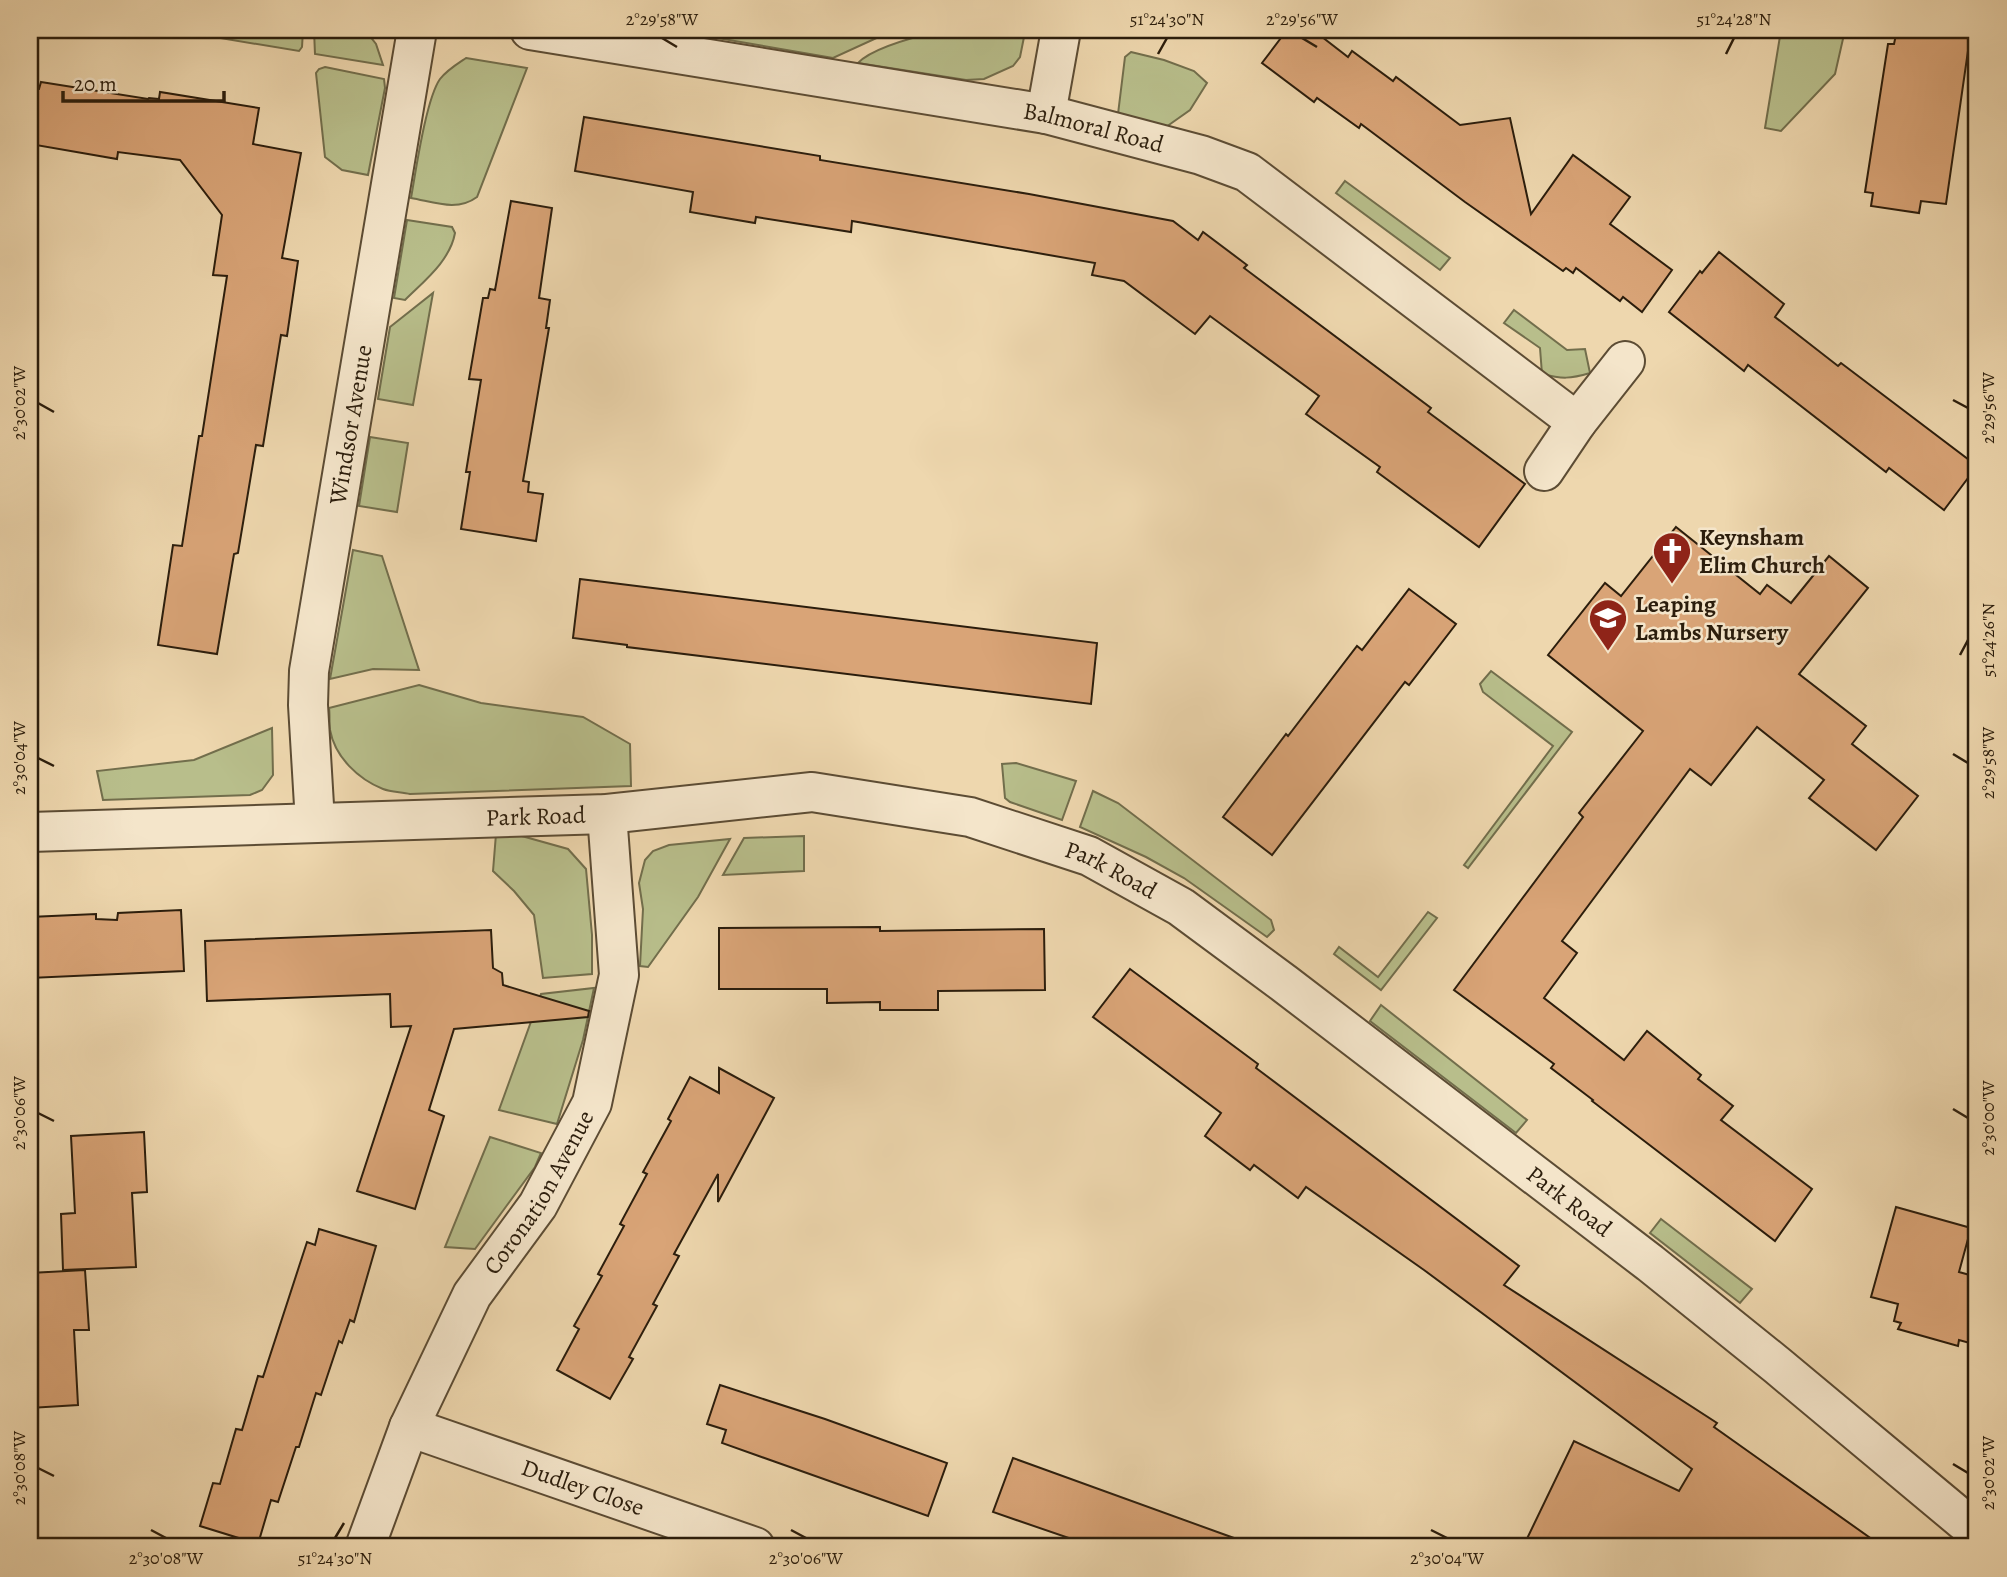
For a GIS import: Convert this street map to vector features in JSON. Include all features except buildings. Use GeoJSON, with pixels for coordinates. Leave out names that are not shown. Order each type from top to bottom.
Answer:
{"type":"FeatureCollection","features":[{"type":"Feature","properties":{"kind":"street","name":"Windsor Avenue"},"geometry":{"type":"LineString","coordinates":[[315,822],[308,705],[309,671],[417,30]]}},
{"type":"Feature","properties":{"kind":"street","name":"Balmoral Road"},"geometry":{"type":"LineString","coordinates":[[530,30],[1046,114],[1201,155],[1247,172],[1577,422]]}},
{"type":"Feature","properties":{"kind":"street"},"geometry":{"type":"LineString","coordinates":[[1046,114],[1061,30]]}},
{"type":"Feature","properties":{"kind":"street"},"geometry":{"type":"LineString","coordinates":[[1544,471],[1577,422],[1625,361]]}},
{"type":"Feature","properties":{"kind":"street","name":"Park Road"},"geometry":{"type":"LineString","coordinates":[[30,832],[607,814],[812,792],[970,817],[1089,856],[1181,907],[1285,984],[1650,1263],[1977,1532]]}},
{"type":"Feature","properties":{"kind":"street","name":"Coronation Avenue"},"geometry":{"type":"LineString","coordinates":[[365,1547],[409,1426],[472,1295],[538,1205],[592,1103],[619,975],[607,814]]}},
{"type":"Feature","properties":{"kind":"street","name":"Dudley Close"},"geometry":{"type":"LineString","coordinates":[[409,1426],[755,1547]]}},
{"type":"Feature","properties":{"kind":"green space"},"geometry":{"type":"Polygon","coordinates":[[[215,30],[303,30],[302,47],[299,51],[214,37],[215,30]]]}},
{"type":"Feature","properties":{"kind":"green space"},"geometry":{"type":"Polygon","coordinates":[[[314,30],[365,30],[376,44],[383,65],[315,54],[314,30]]]}},
{"type":"Feature","properties":{"kind":"green space"},"geometry":{"type":"Polygon","coordinates":[[[671,30],[894,30],[833,58],[671,30]]]}},
{"type":"Feature","properties":{"kind":"green space"},"geometry":{"type":"Polygon","coordinates":[[[944,30],[1018,31],[1017,36],[1024,37],[1020,57],[1013,66],[984,79],[966,80],[858,63],[886,47],[944,30]]]}},
{"type":"Feature","properties":{"kind":"green space"},"geometry":{"type":"Polygon","coordinates":[[[1781,30],[1845,30],[1835,74],[1781,131],[1765,128],[1781,30]]]}},
{"type":"Feature","properties":{"kind":"green space"},"geometry":{"type":"Polygon","coordinates":[[[1131,52],[1194,71],[1207,83],[1190,110],[1166,127],[1118,114],[1125,57],[1131,52]]]}},
{"type":"Feature","properties":{"kind":"green space"},"geometry":{"type":"Polygon","coordinates":[[[466,58],[527,68],[477,197],[469,202],[453,205],[411,198],[422,135],[435,89],[440,79],[452,67],[466,58]]]}},
{"type":"Feature","properties":{"kind":"green space"},"geometry":{"type":"Polygon","coordinates":[[[325,67],[384,79],[385,88],[368,175],[342,170],[325,157],[316,73],[325,67]]]}},
{"type":"Feature","properties":{"kind":"green space"},"geometry":{"type":"Polygon","coordinates":[[[1345,181],[1450,258],[1440,270],[1336,193],[1345,181]]]}},
{"type":"Feature","properties":{"kind":"green space"},"geometry":{"type":"Polygon","coordinates":[[[407,220],[452,227],[455,233],[448,253],[428,278],[405,300],[394,298],[407,220]]]}},
{"type":"Feature","properties":{"kind":"green space"},"geometry":{"type":"Polygon","coordinates":[[[433,293],[413,405],[378,399],[390,327],[433,293]]]}},
{"type":"Feature","properties":{"kind":"green space"},"geometry":{"type":"Polygon","coordinates":[[[1514,310],[1567,350],[1585,349],[1590,373],[1566,378],[1542,374],[1540,348],[1504,323],[1514,310]]]}},
{"type":"Feature","properties":{"kind":"green space"},"geometry":{"type":"Polygon","coordinates":[[[370,437],[408,443],[397,512],[359,506],[370,437]]]}},
{"type":"Feature","properties":{"kind":"green space"},"geometry":{"type":"Polygon","coordinates":[[[353,550],[382,556],[419,670],[373,669],[330,679],[353,550]]]}},
{"type":"Feature","properties":{"kind":"green space"},"geometry":{"type":"Polygon","coordinates":[[[1491,671],[1572,732],[1468,868],[1464,865],[1553,746],[1483,692],[1480,684],[1491,671]]]}},
{"type":"Feature","properties":{"kind":"green space"},"geometry":{"type":"Polygon","coordinates":[[[419,685],[481,703],[583,717],[630,744],[631,786],[410,794],[374,785],[342,758],[330,730],[329,708],[419,685]]]}},
{"type":"Feature","properties":{"kind":"green space"},"geometry":{"type":"Polygon","coordinates":[[[272,728],[273,775],[262,790],[250,795],[103,800],[97,771],[194,760],[272,728]]]}},
{"type":"Feature","properties":{"kind":"green space"},"geometry":{"type":"Polygon","coordinates":[[[1016,763],[1076,781],[1062,820],[1005,798],[1002,764],[1016,763]]]}},
{"type":"Feature","properties":{"kind":"green space"},"geometry":{"type":"Polygon","coordinates":[[[1093,791],[1118,803],[1271,920],[1274,930],[1267,937],[1184,878],[1146,857],[1080,827],[1093,791]]]}},
{"type":"Feature","properties":{"kind":"green space"},"geometry":{"type":"Polygon","coordinates":[[[511,833],[568,849],[586,869],[592,935],[592,974],[543,978],[534,915],[493,871],[496,834],[511,833]]]}},
{"type":"Feature","properties":{"kind":"green space"},"geometry":{"type":"Polygon","coordinates":[[[804,836],[804,871],[723,875],[744,838],[804,836]]]}},
{"type":"Feature","properties":{"kind":"green space"},"geometry":{"type":"Polygon","coordinates":[[[730,839],[698,897],[648,967],[640,966],[643,909],[639,883],[645,860],[653,851],[669,845],[730,839]]]}},
{"type":"Feature","properties":{"kind":"green space"},"geometry":{"type":"Polygon","coordinates":[[[1428,912],[1437,918],[1381,990],[1334,954],[1339,947],[1378,977],[1428,912]]]}},
{"type":"Feature","properties":{"kind":"green space"},"geometry":{"type":"Polygon","coordinates":[[[594,988],[583,1040],[557,1124],[499,1110],[541,994],[594,988]]]}},
{"type":"Feature","properties":{"kind":"green space"},"geometry":{"type":"Polygon","coordinates":[[[1381,1005],[1527,1120],[1516,1133],[1370,1021],[1381,1005]]]}},
{"type":"Feature","properties":{"kind":"green space"},"geometry":{"type":"Polygon","coordinates":[[[490,1137],[541,1153],[535,1167],[475,1249],[445,1247],[490,1137]]]}},
{"type":"Feature","properties":{"kind":"green space"},"geometry":{"type":"Polygon","coordinates":[[[1661,1219],[1752,1289],[1740,1303],[1650,1233],[1661,1219]]]}},
{"type":"Feature","properties":{"kind":"place","name":"Keynsham Elim Church"},"geometry":{"type":"Point","coordinates":[1672,585]}},
{"type":"Feature","properties":{"kind":"place","name":"Leaping Lambs Nursery"},"geometry":{"type":"Point","coordinates":[1608,652]}}]}
